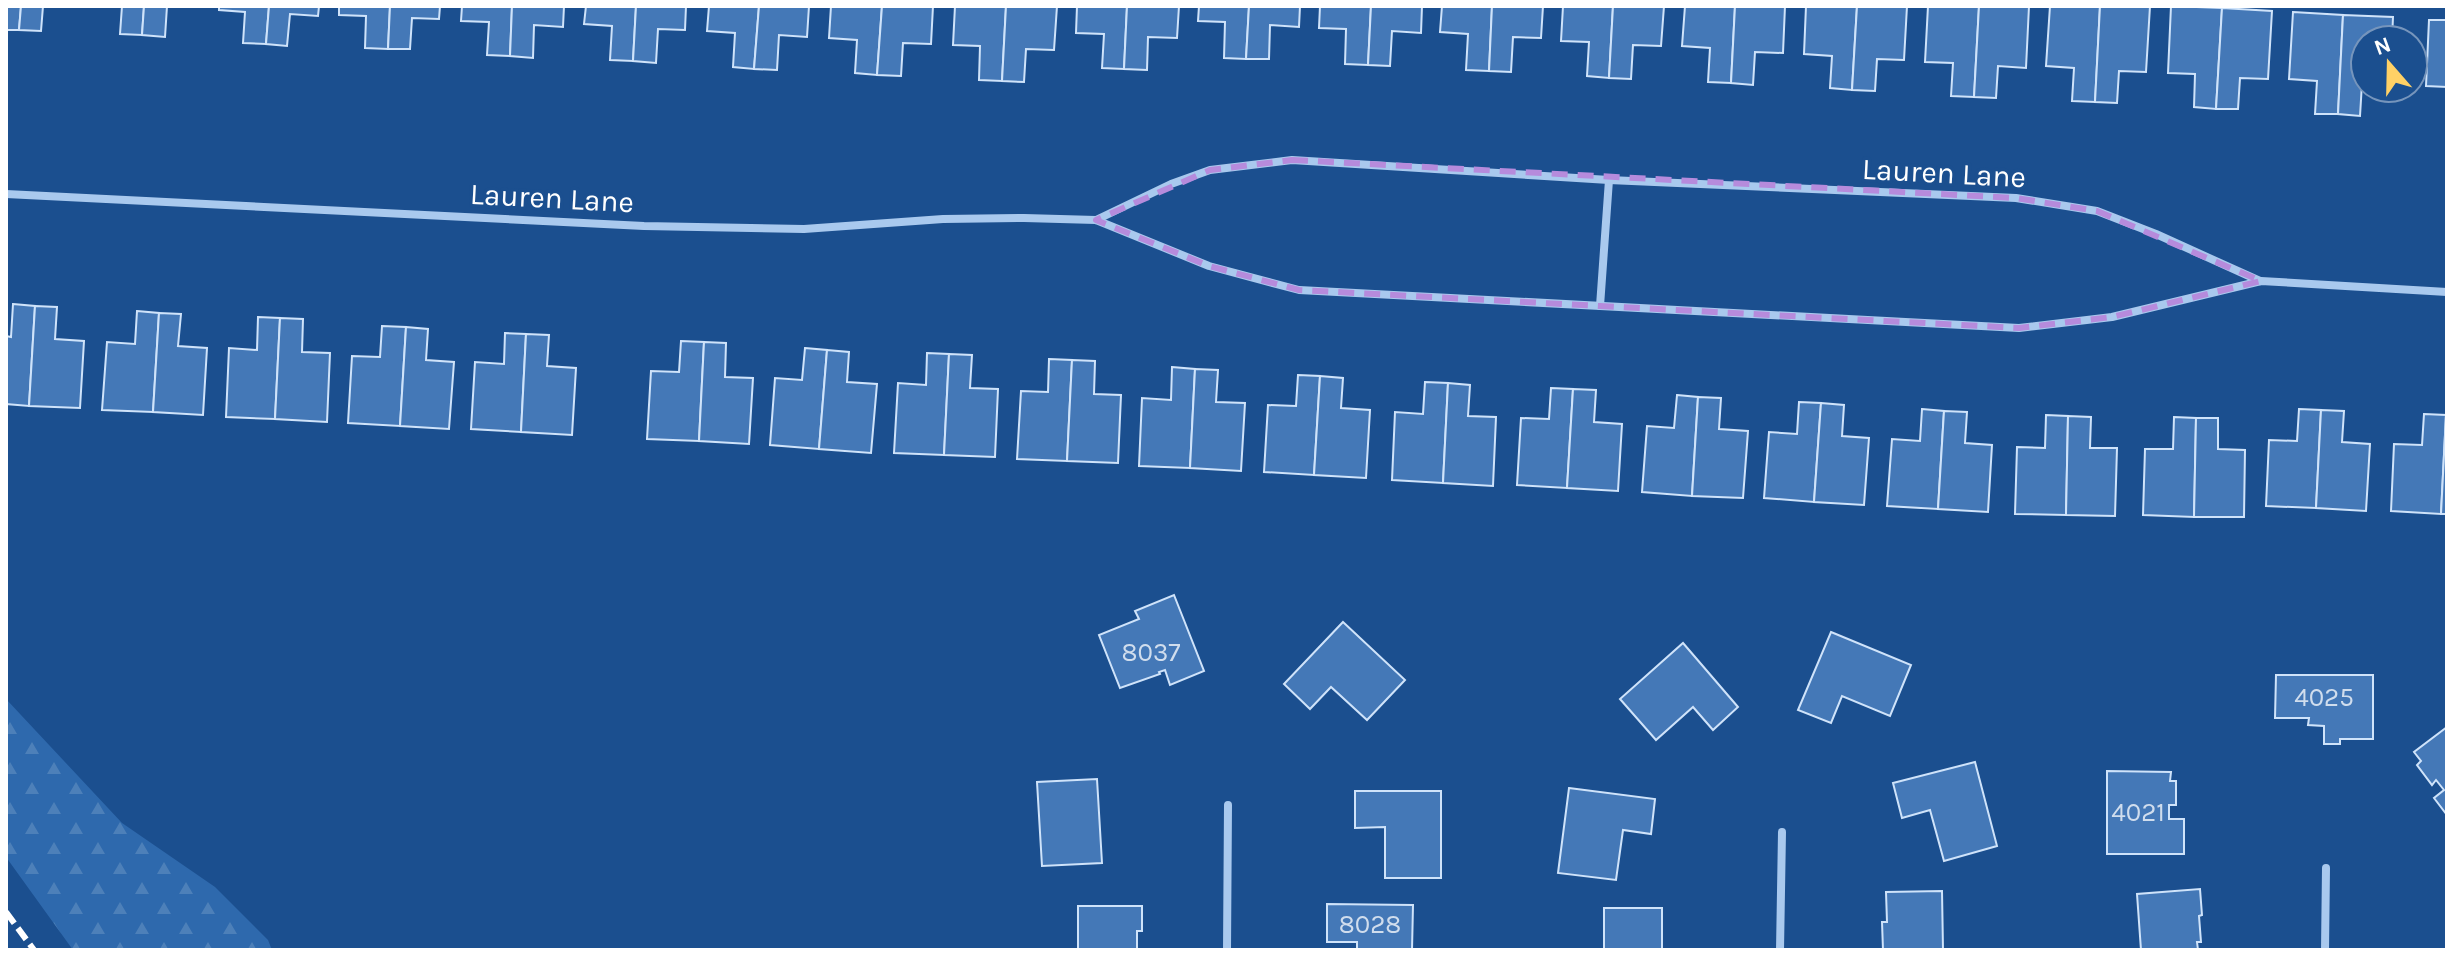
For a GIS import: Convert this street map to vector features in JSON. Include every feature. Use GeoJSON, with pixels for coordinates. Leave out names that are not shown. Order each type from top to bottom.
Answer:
{"type":"FeatureCollection","features":[{"type":"Feature","properties":{"kind":"street","name":"Lauren Lane"},"geometry":{"type":"LineString","coordinates":[[1096,220],[1171,184],[1210,170],[1292,160],[1609,180],[2016,198],[2097,211],[2261,281]]}},
{"type":"Feature","properties":{"kind":"street"},"geometry":{"type":"LineString","coordinates":[[1600,306],[1609,180]]}},
{"type":"Feature","properties":{"kind":"street","name":"Lauren Lane"},"geometry":{"type":"LineString","coordinates":[[6,194],[660,227],[804,229],[943,219],[1096,220],[1209,266],[1299,290],[2019,328],[2112,317],[2261,281],[2447,292]]}},
{"type":"Feature","properties":{"kind":"street"},"geometry":{"type":"LineString","coordinates":[[1227,950],[1228,805]]}},
{"type":"Feature","properties":{"kind":"street"},"geometry":{"type":"LineString","coordinates":[[1780,950],[1782,832]]}},
{"type":"Feature","properties":{"kind":"street"},"geometry":{"type":"LineString","coordinates":[[2325,950],[2326,868]]}},
{"type":"Feature","properties":{"kind":"highlighted area"},"geometry":{"type":"Polygon","coordinates":[[[1292,160],[2016,198],[2097,211],[2261,281],[2112,317],[2019,328],[1299,290],[1209,266],[1096,220],[1210,170],[1292,160]]]}},
{"type":"Feature","properties":{"kind":"green space"},"geometry":{"type":"Polygon","coordinates":[[[6,699],[122,823],[215,887],[268,940],[272,950],[73,950],[6,857],[6,699]]]}},
{"type":"Feature","properties":{"kind":"building"},"geometry":{"type":"Polygon","coordinates":[[[6,6],[21,6],[19,30],[6,30],[6,6]]]}},
{"type":"Feature","properties":{"kind":"building"},"geometry":{"type":"Polygon","coordinates":[[[21,6],[43,6],[41,31],[19,30],[21,6]]]}},
{"type":"Feature","properties":{"kind":"building"},"geometry":{"type":"Polygon","coordinates":[[[122,6],[144,6],[142,35],[120,34],[122,6]]]}},
{"type":"Feature","properties":{"kind":"building"},"geometry":{"type":"Polygon","coordinates":[[[144,6],[167,6],[165,37],[142,35],[144,6]]]}},
{"type":"Feature","properties":{"kind":"building"},"geometry":{"type":"Polygon","coordinates":[[[219,6],[269,6],[266,44],[243,43],[245,12],[219,10],[219,6]]]}},
{"type":"Feature","properties":{"kind":"building"},"geometry":{"type":"Polygon","coordinates":[[[269,6],[319,6],[318,16],[290,14],[287,46],[266,44],[269,6]]]}},
{"type":"Feature","properties":{"kind":"building"},"geometry":{"type":"Polygon","coordinates":[[[339,6],[390,6],[388,49],[365,48],[366,16],[339,15],[339,6]]]}},
{"type":"Feature","properties":{"kind":"building"},"geometry":{"type":"Polygon","coordinates":[[[390,6],[440,6],[439,19],[412,18],[410,49],[388,49],[390,6]]]}},
{"type":"Feature","properties":{"kind":"building"},"geometry":{"type":"Polygon","coordinates":[[[462,6],[512,6],[510,56],[487,55],[489,22],[461,21],[462,6]]]}},
{"type":"Feature","properties":{"kind":"building"},"geometry":{"type":"Polygon","coordinates":[[[512,6],[564,6],[563,27],[534,25],[533,58],[510,56],[512,6]]]}},
{"type":"Feature","properties":{"kind":"building"},"geometry":{"type":"Polygon","coordinates":[[[586,6],[636,6],[633,61],[610,60],[612,26],[584,24],[586,6]]]}},
{"type":"Feature","properties":{"kind":"building"},"geometry":{"type":"Polygon","coordinates":[[[636,6],[686,6],[685,30],[658,29],[656,63],[633,61],[636,6]]]}},
{"type":"Feature","properties":{"kind":"building"},"geometry":{"type":"Polygon","coordinates":[[[709,6],[759,6],[754,69],[733,67],[735,33],[707,31],[709,6]]]}},
{"type":"Feature","properties":{"kind":"building"},"geometry":{"type":"Polygon","coordinates":[[[759,6],[809,6],[807,37],[779,35],[777,70],[754,69],[759,6]]]}},
{"type":"Feature","properties":{"kind":"building"},"geometry":{"type":"Polygon","coordinates":[[[831,6],[882,6],[877,75],[855,73],[857,40],[829,38],[831,6]]]}},
{"type":"Feature","properties":{"kind":"building"},"geometry":{"type":"Polygon","coordinates":[[[882,6],[933,6],[931,44],[903,43],[901,76],[877,75],[882,6]]]}},
{"type":"Feature","properties":{"kind":"building"},"geometry":{"type":"Polygon","coordinates":[[[955,6],[1006,6],[1002,81],[979,80],[980,46],[953,45],[955,6]]]}},
{"type":"Feature","properties":{"kind":"building"},"geometry":{"type":"Polygon","coordinates":[[[1006,6],[1057,6],[1054,50],[1026,49],[1024,82],[1002,81],[1006,6]]]}},
{"type":"Feature","properties":{"kind":"building"},"geometry":{"type":"Polygon","coordinates":[[[1077,6],[1127,6],[1124,69],[1102,68],[1104,34],[1076,33],[1077,6]]]}},
{"type":"Feature","properties":{"kind":"building"},"geometry":{"type":"Polygon","coordinates":[[[1127,6],[1179,6],[1177,38],[1148,37],[1147,70],[1124,69],[1127,6]]]}},
{"type":"Feature","properties":{"kind":"building"},"geometry":{"type":"Polygon","coordinates":[[[1199,6],[1249,6],[1246,59],[1224,58],[1225,22],[1198,21],[1199,6]]]}},
{"type":"Feature","properties":{"kind":"building"},"geometry":{"type":"Polygon","coordinates":[[[1249,6],[1300,6],[1299,27],[1270,25],[1269,59],[1246,59],[1249,6]]]}},
{"type":"Feature","properties":{"kind":"building"},"geometry":{"type":"Polygon","coordinates":[[[1320,6],[1371,6],[1368,65],[1345,64],[1346,29],[1319,28],[1320,6]]]}},
{"type":"Feature","properties":{"kind":"building"},"geometry":{"type":"Polygon","coordinates":[[[1371,6],[1422,6],[1421,33],[1392,31],[1390,66],[1368,65],[1371,6]]]}},
{"type":"Feature","properties":{"kind":"building"},"geometry":{"type":"Polygon","coordinates":[[[1442,6],[1492,6],[1489,71],[1466,70],[1468,34],[1440,32],[1442,6]]]}},
{"type":"Feature","properties":{"kind":"building"},"geometry":{"type":"Polygon","coordinates":[[[1492,6],[1543,6],[1541,38],[1513,37],[1511,72],[1489,71],[1492,6]]]}},
{"type":"Feature","properties":{"kind":"building"},"geometry":{"type":"Polygon","coordinates":[[[1563,6],[1613,6],[1609,78],[1587,76],[1589,42],[1561,41],[1563,6]]]}},
{"type":"Feature","properties":{"kind":"building"},"geometry":{"type":"Polygon","coordinates":[[[1613,6],[1664,6],[1661,46],[1633,45],[1631,79],[1609,78],[1613,6]]]}},
{"type":"Feature","properties":{"kind":"building"},"geometry":{"type":"Polygon","coordinates":[[[1685,6],[1735,6],[1731,83],[1708,82],[1710,48],[1682,46],[1685,6]]]}},
{"type":"Feature","properties":{"kind":"building"},"geometry":{"type":"Polygon","coordinates":[[[1735,6],[1785,6],[1783,53],[1755,52],[1753,85],[1731,83],[1735,6]]]}},
{"type":"Feature","properties":{"kind":"building"},"geometry":{"type":"Polygon","coordinates":[[[1806,6],[1857,6],[1852,90],[1830,88],[1832,56],[1804,54],[1806,6]]]}},
{"type":"Feature","properties":{"kind":"building"},"geometry":{"type":"Polygon","coordinates":[[[1857,6],[1907,6],[1904,60],[1877,59],[1875,91],[1852,90],[1857,6]]]}},
{"type":"Feature","properties":{"kind":"building"},"geometry":{"type":"Polygon","coordinates":[[[1928,6],[1979,6],[1974,97],[1951,96],[1953,63],[1925,62],[1928,6]]]}},
{"type":"Feature","properties":{"kind":"building"},"geometry":{"type":"Polygon","coordinates":[[[1979,6],[2029,6],[2026,68],[1998,66],[1996,98],[1974,97],[1979,6]]]}},
{"type":"Feature","properties":{"kind":"building"},"geometry":{"type":"Polygon","coordinates":[[[2050,6],[2100,6],[2095,102],[2072,101],[2074,68],[2046,66],[2050,6]]]}},
{"type":"Feature","properties":{"kind":"building"},"geometry":{"type":"Polygon","coordinates":[[[2100,6],[2150,6],[2146,72],[2119,71],[2117,103],[2095,102],[2100,6]]]}},
{"type":"Feature","properties":{"kind":"building"},"geometry":{"type":"Polygon","coordinates":[[[2171,6],[2222,8],[2216,109],[2194,107],[2195,74],[2168,73],[2171,6]]]}},
{"type":"Feature","properties":{"kind":"building"},"geometry":{"type":"Polygon","coordinates":[[[2222,8],[2272,11],[2268,79],[2240,78],[2238,109],[2216,109],[2222,8]]]}},
{"type":"Feature","properties":{"kind":"building"},"geometry":{"type":"Polygon","coordinates":[[[2293,12],[2343,15],[2338,114],[2315,114],[2317,81],[2289,79],[2293,12]]]}},
{"type":"Feature","properties":{"kind":"building"},"geometry":{"type":"Polygon","coordinates":[[[2343,15],[2393,17],[2393,24],[2349,24],[2349,104],[2361,104],[2360,116],[2338,114],[2343,15]]]}},
{"type":"Feature","properties":{"kind":"building"},"geometry":{"type":"Polygon","coordinates":[[[2429,20],[2447,20],[2447,87],[2429,86],[2429,20]]]}},
{"type":"Feature","properties":{"kind":"building"},"geometry":{"type":"Polygon","coordinates":[[[13,304],[35,306],[29,406],[6,404],[6,336],[11,337],[13,304]]]}},
{"type":"Feature","properties":{"kind":"building"},"geometry":{"type":"Polygon","coordinates":[[[35,306],[57,307],[55,339],[84,341],[80,408],[29,406],[35,306]]]}},
{"type":"Feature","properties":{"kind":"building"},"geometry":{"type":"Polygon","coordinates":[[[137,311],[159,313],[153,412],[102,410],[107,342],[135,344],[137,311]]]}},
{"type":"Feature","properties":{"kind":"building"},"geometry":{"type":"Polygon","coordinates":[[[159,313],[181,314],[178,346],[207,348],[203,415],[153,412],[159,313]]]}},
{"type":"Feature","properties":{"kind":"building"},"geometry":{"type":"Polygon","coordinates":[[[258,317],[280,318],[275,419],[226,417],[229,348],[257,350],[258,317]]]}},
{"type":"Feature","properties":{"kind":"building"},"geometry":{"type":"Polygon","coordinates":[[[280,318],[303,319],[302,352],[330,353],[327,422],[275,419],[280,318]]]}},
{"type":"Feature","properties":{"kind":"building"},"geometry":{"type":"Polygon","coordinates":[[[382,326],[406,327],[400,426],[348,423],[352,356],[380,357],[382,326]]]}},
{"type":"Feature","properties":{"kind":"building"},"geometry":{"type":"Polygon","coordinates":[[[406,327],[428,329],[426,360],[454,362],[449,429],[400,426],[406,327]]]}},
{"type":"Feature","properties":{"kind":"building"},"geometry":{"type":"Polygon","coordinates":[[[505,333],[526,334],[521,432],[471,429],[475,362],[504,364],[505,333]]]}},
{"type":"Feature","properties":{"kind":"building"},"geometry":{"type":"Polygon","coordinates":[[[526,334],[549,335],[547,366],[576,368],[572,435],[521,432],[526,334]]]}},
{"type":"Feature","properties":{"kind":"building"},"geometry":{"type":"Polygon","coordinates":[[[681,341],[704,342],[699,441],[647,439],[651,371],[679,372],[681,341]]]}},
{"type":"Feature","properties":{"kind":"building"},"geometry":{"type":"Polygon","coordinates":[[[704,342],[726,343],[725,377],[753,378],[749,444],[699,441],[704,342]]]}},
{"type":"Feature","properties":{"kind":"building"},"geometry":{"type":"Polygon","coordinates":[[[805,348],[827,350],[819,449],[770,445],[775,378],[802,380],[805,348]]]}},
{"type":"Feature","properties":{"kind":"building"},"geometry":{"type":"Polygon","coordinates":[[[827,350],[849,352],[847,382],[877,384],[871,453],[819,449],[827,350]]]}},
{"type":"Feature","properties":{"kind":"building"},"geometry":{"type":"Polygon","coordinates":[[[927,353],[949,354],[944,455],[894,453],[898,383],[926,385],[927,353]]]}},
{"type":"Feature","properties":{"kind":"building"},"geometry":{"type":"Polygon","coordinates":[[[949,354],[972,355],[970,388],[998,389],[995,457],[944,455],[949,354]]]}},
{"type":"Feature","properties":{"kind":"building"},"geometry":{"type":"Polygon","coordinates":[[[1049,359],[1072,360],[1067,461],[1017,459],[1021,391],[1048,392],[1049,359]]]}},
{"type":"Feature","properties":{"kind":"building"},"geometry":{"type":"Polygon","coordinates":[[[1072,360],[1095,361],[1094,394],[1121,395],[1118,463],[1067,461],[1072,360]]]}},
{"type":"Feature","properties":{"kind":"building"},"geometry":{"type":"Polygon","coordinates":[[[1172,367],[1195,369],[1190,468],[1139,466],[1142,398],[1171,400],[1172,367]]]}},
{"type":"Feature","properties":{"kind":"building"},"geometry":{"type":"Polygon","coordinates":[[[1195,369],[1218,370],[1216,402],[1245,403],[1241,471],[1190,468],[1195,369]]]}},
{"type":"Feature","properties":{"kind":"building"},"geometry":{"type":"Polygon","coordinates":[[[1298,375],[1320,376],[1314,475],[1264,472],[1268,405],[1296,406],[1298,375]]]}},
{"type":"Feature","properties":{"kind":"building"},"geometry":{"type":"Polygon","coordinates":[[[1320,376],[1343,378],[1341,408],[1370,410],[1366,478],[1314,475],[1320,376]]]}},
{"type":"Feature","properties":{"kind":"building"},"geometry":{"type":"Polygon","coordinates":[[[1425,382],[1448,383],[1443,483],[1392,480],[1395,412],[1423,414],[1425,382]]]}},
{"type":"Feature","properties":{"kind":"building"},"geometry":{"type":"Polygon","coordinates":[[[1448,383],[1470,385],[1468,416],[1496,417],[1493,486],[1443,483],[1448,383]]]}},
{"type":"Feature","properties":{"kind":"building"},"geometry":{"type":"Polygon","coordinates":[[[1551,388],[1573,389],[1567,488],[1517,485],[1521,418],[1549,419],[1551,388]]]}},
{"type":"Feature","properties":{"kind":"building"},"geometry":{"type":"Polygon","coordinates":[[[1573,389],[1596,390],[1594,422],[1622,424],[1618,491],[1567,488],[1573,389]]]}},
{"type":"Feature","properties":{"kind":"building"},"geometry":{"type":"Polygon","coordinates":[[[1677,395],[1698,397],[1692,496],[1642,492],[1647,426],[1674,428],[1677,395]]]}},
{"type":"Feature","properties":{"kind":"building"},"geometry":{"type":"Polygon","coordinates":[[[1698,397],[1721,398],[1719,429],[1748,431],[1743,498],[1692,496],[1698,397]]]}},
{"type":"Feature","properties":{"kind":"building"},"geometry":{"type":"Polygon","coordinates":[[[1799,402],[1821,403],[1814,502],[1764,498],[1769,432],[1797,434],[1799,402]]]}},
{"type":"Feature","properties":{"kind":"building"},"geometry":{"type":"Polygon","coordinates":[[[1821,403],[1844,405],[1842,436],[1869,438],[1864,505],[1814,502],[1821,403]]]}},
{"type":"Feature","properties":{"kind":"building"},"geometry":{"type":"Polygon","coordinates":[[[1922,409],[1944,411],[1938,509],[1887,506],[1892,439],[1920,441],[1922,409]]]}},
{"type":"Feature","properties":{"kind":"building"},"geometry":{"type":"Polygon","coordinates":[[[2299,409],[2321,410],[2316,508],[2266,506],[2269,440],[2297,441],[2299,409]]]}},
{"type":"Feature","properties":{"kind":"building"},"geometry":{"type":"Polygon","coordinates":[[[2321,410],[2344,411],[2342,442],[2370,444],[2366,511],[2316,508],[2321,410]]]}},
{"type":"Feature","properties":{"kind":"building"},"geometry":{"type":"Polygon","coordinates":[[[1944,411],[1967,412],[1965,443],[1992,445],[1988,512],[1938,509],[1944,411]]]}},
{"type":"Feature","properties":{"kind":"building"},"geometry":{"type":"Polygon","coordinates":[[[2424,414],[2446,415],[2441,514],[2391,511],[2394,444],[2422,445],[2424,414]]]}},
{"type":"Feature","properties":{"kind":"building"},"geometry":{"type":"Polygon","coordinates":[[[2046,415],[2068,416],[2066,515],[2015,514],[2017,447],[2045,448],[2046,415]]]}},
{"type":"Feature","properties":{"kind":"building"},"geometry":{"type":"Polygon","coordinates":[[[2446,415],[2447,514],[2441,514],[2446,415]]]}},
{"type":"Feature","properties":{"kind":"building"},"geometry":{"type":"Polygon","coordinates":[[[2068,416],[2091,417],[2090,448],[2117,448],[2115,516],[2066,515],[2068,416]]]}},
{"type":"Feature","properties":{"kind":"building"},"geometry":{"type":"Polygon","coordinates":[[[2174,417],[2196,418],[2194,517],[2143,515],[2145,449],[2173,449],[2174,417]]]}},
{"type":"Feature","properties":{"kind":"building"},"geometry":{"type":"Polygon","coordinates":[[[2196,418],[2218,418],[2218,449],[2245,450],[2244,517],[2194,517],[2196,418]]]}},
{"type":"Feature","properties":{"kind":"building"},"geometry":{"type":"Polygon","coordinates":[[[1174,595],[1204,671],[1170,685],[1165,670],[1120,688],[1099,635],[1139,619],[1135,611],[1174,595]]]}},
{"type":"Feature","properties":{"kind":"building"},"geometry":{"type":"Polygon","coordinates":[[[1343,622],[1405,680],[1367,720],[1331,687],[1310,709],[1284,684],[1343,622]]]}},
{"type":"Feature","properties":{"kind":"building"},"geometry":{"type":"Polygon","coordinates":[[[1831,632],[1911,665],[1890,716],[1842,696],[1831,723],[1798,710],[1831,632]]]}},
{"type":"Feature","properties":{"kind":"building"},"geometry":{"type":"Polygon","coordinates":[[[1683,643],[1738,707],[1713,730],[1693,707],[1656,740],[1620,699],[1683,643]]]}},
{"type":"Feature","properties":{"kind":"building"},"geometry":{"type":"Polygon","coordinates":[[[2276,675],[2373,675],[2373,739],[2340,739],[2340,744],[2324,744],[2324,726],[2308,725],[2309,718],[2275,718],[2276,675]]]}},
{"type":"Feature","properties":{"kind":"building"},"geometry":{"type":"Polygon","coordinates":[[[2447,727],[2447,815],[2434,798],[2444,790],[2436,780],[2432,785],[2417,765],[2421,761],[2414,752],[2447,727]]]}},
{"type":"Feature","properties":{"kind":"building"},"geometry":{"type":"Polygon","coordinates":[[[1975,762],[1997,846],[1944,861],[1930,810],[1902,818],[1893,783],[1975,762]]]}},
{"type":"Feature","properties":{"kind":"building"},"geometry":{"type":"Polygon","coordinates":[[[2107,771],[2171,772],[2170,781],[2176,781],[2176,805],[2169,805],[2169,819],[2184,819],[2184,854],[2107,854],[2107,771]]]}},
{"type":"Feature","properties":{"kind":"building"},"geometry":{"type":"Polygon","coordinates":[[[1097,779],[1102,863],[1042,866],[1037,782],[1097,779]]]}},
{"type":"Feature","properties":{"kind":"building"},"geometry":{"type":"Polygon","coordinates":[[[1569,788],[1655,799],[1651,834],[1623,830],[1616,880],[1558,873],[1569,788]]]}},
{"type":"Feature","properties":{"kind":"building"},"geometry":{"type":"Polygon","coordinates":[[[1355,791],[1441,791],[1441,878],[1385,878],[1385,827],[1355,828],[1355,791]]]}},
{"type":"Feature","properties":{"kind":"building"},"geometry":{"type":"Polygon","coordinates":[[[2200,889],[2202,915],[2199,916],[2201,942],[2197,942],[2198,950],[2141,950],[2137,894],[2200,889]]]}},
{"type":"Feature","properties":{"kind":"building"},"geometry":{"type":"Polygon","coordinates":[[[1942,891],[1943,950],[1883,950],[1882,922],[1887,922],[1886,892],[1942,891]]]}},
{"type":"Feature","properties":{"kind":"building"},"geometry":{"type":"Polygon","coordinates":[[[1327,904],[1413,905],[1412,950],[1357,950],[1357,942],[1327,942],[1327,904]]]}},
{"type":"Feature","properties":{"kind":"building"},"geometry":{"type":"Polygon","coordinates":[[[1078,906],[1142,906],[1142,931],[1137,931],[1137,950],[1078,950],[1078,906]]]}},
{"type":"Feature","properties":{"kind":"building"},"geometry":{"type":"Polygon","coordinates":[[[1604,908],[1662,908],[1662,950],[1604,950],[1604,908]]]}},
{"type":"Feature","properties":{"kind":"railway"},"geometry":{"type":"LineString","coordinates":[[6,912],[34,950]]}}]}
